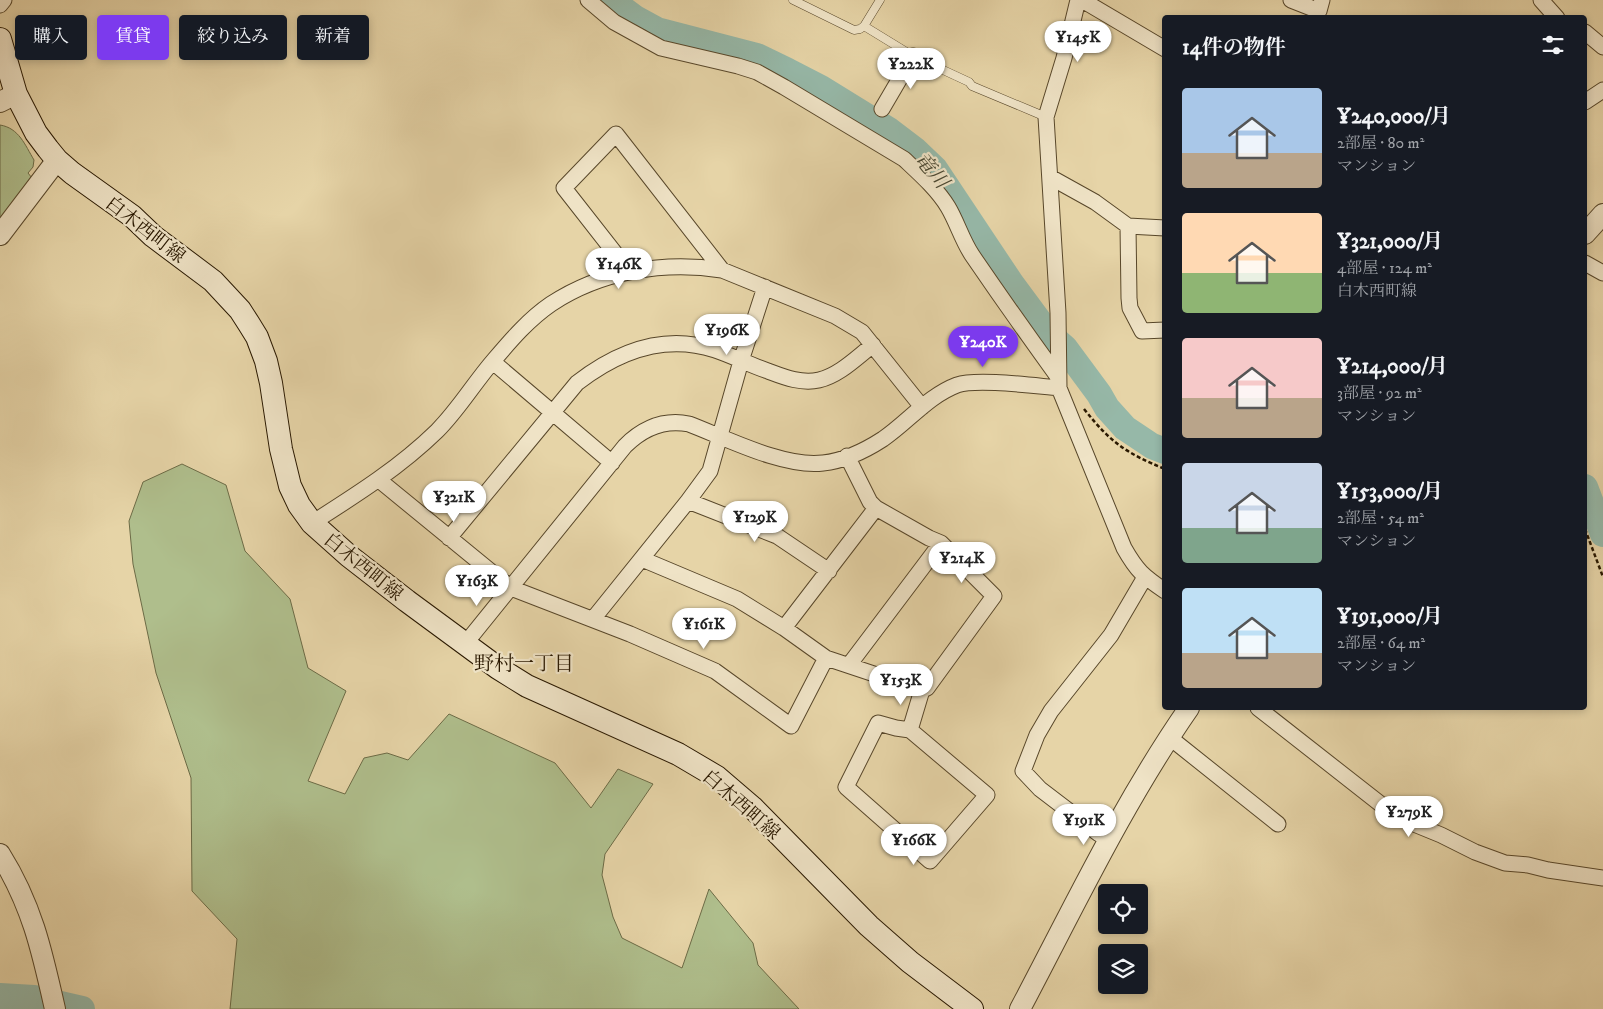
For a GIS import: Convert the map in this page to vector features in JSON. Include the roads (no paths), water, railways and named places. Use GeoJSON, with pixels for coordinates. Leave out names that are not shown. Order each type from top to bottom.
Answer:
{"type":"FeatureCollection","features":[{"type":"Feature","properties":{"kind":"main road","name":"白木西町線"},"geometry":{"type":"LineString","coordinates":[[0,38],[8,98],[57,160],[132,216],[153,236],[213,281],[240,310],[257,337],[266,361],[281,449],[290,486],[312,523],[364,567],[498,668],[527,686],[678,754],[717,777],[752,807],[868,926],[910,962],[972,1009]]}},
{"type":"Feature","properties":{"kind":"street"},"geometry":{"type":"LineString","coordinates":[[0,4],[4,0]]}},
{"type":"Feature","properties":{"kind":"street"},"geometry":{"type":"LineString","coordinates":[[588,0],[614,22],[661,48],[757,72],[904,159],[926,180],[948,208],[971,253],[1058,376],[1124,548],[1134,567],[1162,588]]}},
{"type":"Feature","properties":{"kind":"street"},"geometry":{"type":"LineString","coordinates":[[1058,376],[1058,313],[1046,116],[1080,0],[1162,47]]}},
{"type":"Feature","properties":{"kind":"street"},"geometry":{"type":"LineString","coordinates":[[1291,0],[1318,10]]}},
{"type":"Feature","properties":{"kind":"street"},"geometry":{"type":"LineString","coordinates":[[1541,0],[1554,15]]}},
{"type":"Feature","properties":{"kind":"street"},"geometry":{"type":"LineString","coordinates":[[1587,34],[1603,47]]}},
{"type":"Feature","properties":{"kind":"street"},"geometry":{"type":"LineString","coordinates":[[882,109],[913,56]]}},
{"type":"Feature","properties":{"kind":"street"},"geometry":{"type":"LineString","coordinates":[[1587,101],[1603,90]]}},
{"type":"Feature","properties":{"kind":"street"},"geometry":{"type":"LineString","coordinates":[[629,271],[564,188],[616,134],[722,270]]}},
{"type":"Feature","properties":{"kind":"street"},"geometry":{"type":"LineString","coordinates":[[0,236],[57,160]]}},
{"type":"Feature","properties":{"kind":"street"},"geometry":{"type":"LineString","coordinates":[[1050,177],[1095,202],[1128,226],[1162,228]]}},
{"type":"Feature","properties":{"kind":"street"},"geometry":{"type":"LineString","coordinates":[[1587,232],[1603,214]]}},
{"type":"Feature","properties":{"kind":"street"},"geometry":{"type":"LineString","coordinates":[[1128,226],[1130,308],[1142,331],[1162,330]]}},
{"type":"Feature","properties":{"kind":"street"},"geometry":{"type":"LineString","coordinates":[[1587,264],[1603,273]]}},
{"type":"Feature","properties":{"kind":"street"},"geometry":{"type":"LineString","coordinates":[[312,523],[398,466],[447,420],[492,362],[520,330],[550,304],[584,286],[629,271],[683,267],[703,267],[722,270],[835,316],[862,332],[922,407]]}},
{"type":"Feature","properties":{"kind":"street"},"geometry":{"type":"LineString","coordinates":[[593,619],[710,471],[741,361],[765,287]]}},
{"type":"Feature","properties":{"kind":"street"},"geometry":{"type":"LineString","coordinates":[[449,538],[577,382],[595,369],[622,354],[650,346],[666,344],[695,345],[713,349],[794,380],[818,380],[842,369],[873,345]]}},
{"type":"Feature","properties":{"kind":"street"},"geometry":{"type":"LineString","coordinates":[[492,362],[612,463]]}},
{"type":"Feature","properties":{"kind":"street"},"geometry":{"type":"LineString","coordinates":[[465,644],[625,446],[638,434],[664,423],[689,424],[771,456],[792,462],[823,463],[847,456],[883,439],[922,407],[956,385],[972,382],[1058,376]]}},
{"type":"Feature","properties":{"kind":"street"},"geometry":{"type":"LineString","coordinates":[[642,559],[737,599],[784,628],[826,658],[922,690],[927,688],[994,596],[941,543],[876,508],[870,502],[847,456]]}},
{"type":"Feature","properties":{"kind":"street"},"geometry":{"type":"LineString","coordinates":[[379,480],[511,588],[593,619],[715,671],[791,726],[826,658]]}},
{"type":"Feature","properties":{"kind":"street"},"geometry":{"type":"LineString","coordinates":[[688,501],[777,536],[829,571]]}},
{"type":"Feature","properties":{"kind":"street"},"geometry":{"type":"LineString","coordinates":[[784,628],[876,508]]}},
{"type":"Feature","properties":{"kind":"street"},"geometry":{"type":"LineString","coordinates":[[849,666],[941,543]]}},
{"type":"Feature","properties":{"kind":"street"},"geometry":{"type":"LineString","coordinates":[[1099,834],[1040,789],[1023,771],[1037,735],[1051,710],[1111,635],[1145,577]]}},
{"type":"Feature","properties":{"kind":"street"},"geometry":{"type":"LineString","coordinates":[[910,730],[922,690]]}},
{"type":"Feature","properties":{"kind":"street"},"geometry":{"type":"LineString","coordinates":[[1020,1009],[1094,864],[1169,737],[1188,710]]}},
{"type":"Feature","properties":{"kind":"street"},"geometry":{"type":"LineString","coordinates":[[1261,710],[1397,817],[1441,835],[1475,852],[1505,863],[1528,865],[1548,870],[1603,878]]}},
{"type":"Feature","properties":{"kind":"street"},"geometry":{"type":"LineString","coordinates":[[878,723],[910,730],[988,795],[930,861],[846,787],[878,723]]}},
{"type":"Feature","properties":{"kind":"street"},"geometry":{"type":"LineString","coordinates":[[1169,737],[1278,824]]}},
{"type":"Feature","properties":{"kind":"street"},"geometry":{"type":"LineString","coordinates":[[0,854],[14,877],[35,927],[55,1009]]}},
{"type":"Feature","properties":{"kind":"lane"},"geometry":{"type":"LineString","coordinates":[[793,0],[854,30],[864,26],[880,0]]}},
{"type":"Feature","properties":{"kind":"lane"},"geometry":{"type":"LineString","coordinates":[[864,26],[913,56],[969,82],[972,86],[1046,116]]}},
{"type":"Feature","properties":{"kind":"waterway","name":"竜川"},"geometry":{"type":"LineString","coordinates":[[611,0],[635,18],[657,30],[757,56],[788,71],[821,88],[889,130],[914,149],[935,169],[1011,283],[1048,333],[1065,348],[1107,408],[1125,428],[1152,446],[1162,450]]}},
{"type":"Feature","properties":{"kind":"waterway","name":"竜川"},"geometry":{"type":"LineString","coordinates":[[1587,492],[1603,534]]}},
{"type":"Feature","properties":{"kind":"waterway"},"geometry":{"type":"LineString","coordinates":[[0,996],[34,998],[82,1009]]}},
{"type":"Feature","properties":{"kind":"district","name":"野村一丁目"},"geometry":{"type":"Point","coordinates":[524,663]}}]}
